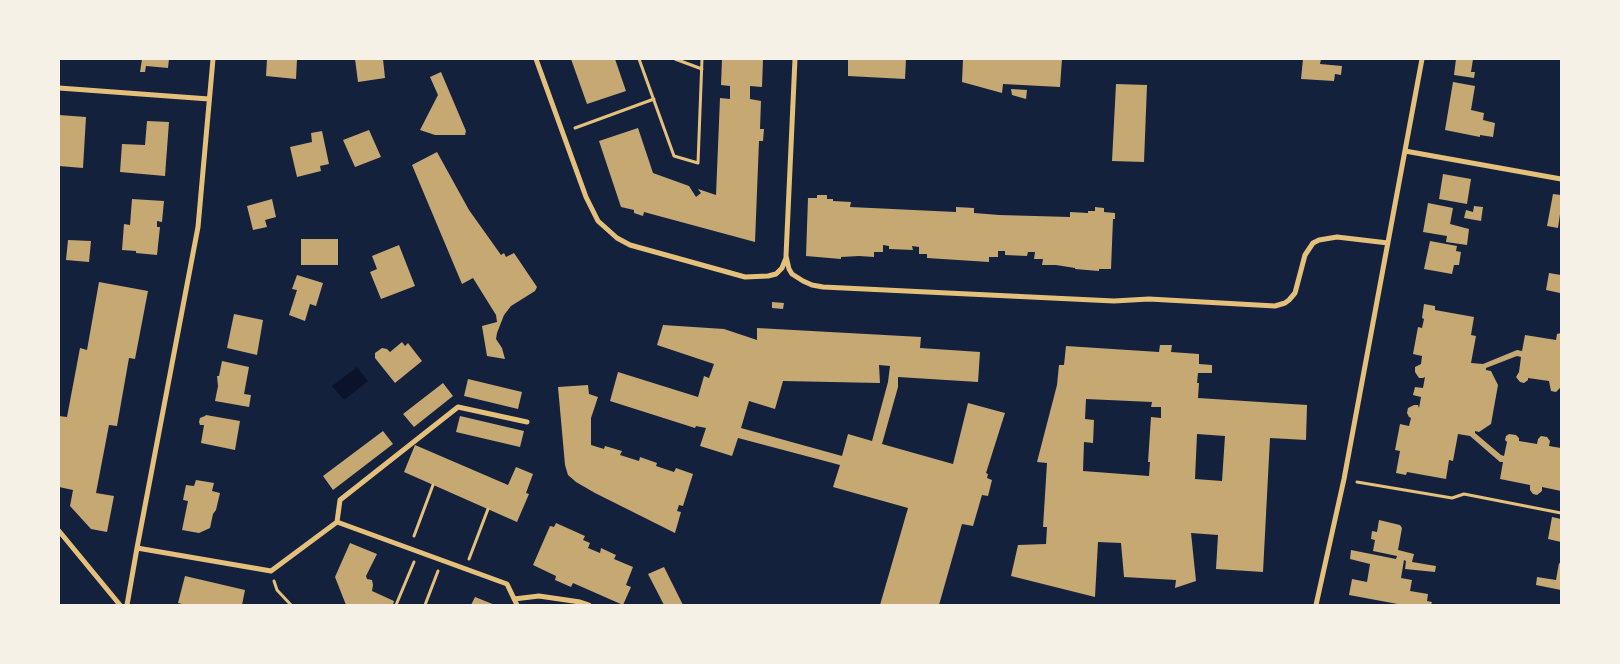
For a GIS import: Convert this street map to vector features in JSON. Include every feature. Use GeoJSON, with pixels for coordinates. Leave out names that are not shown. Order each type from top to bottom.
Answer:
{"type":"FeatureCollection","features":[{"type":"Feature","properties":{"kind":"street"},"geometry":{"type":"LineString","coordinates":[[127,605],[198,227],[213,59]]}},
{"type":"Feature","properties":{"kind":"street"},"geometry":{"type":"LineString","coordinates":[[536,59],[586,197],[598,221],[617,238],[630,245],[745,278],[776,274],[782,268],[786,256]]}},
{"type":"Feature","properties":{"kind":"street"},"geometry":{"type":"LineString","coordinates":[[795,59],[786,256],[792,274],[803,281],[823,287],[1114,301],[1149,299],[1281,305],[1295,293],[1304,255],[1313,243],[1337,237],[1388,243]]}},
{"type":"Feature","properties":{"kind":"street"},"geometry":{"type":"LineString","coordinates":[[1316,605],[1344,479],[1422,59]]}},
{"type":"Feature","properties":{"kind":"street"},"geometry":{"type":"LineString","coordinates":[[59,88],[209,99]]}},
{"type":"Feature","properties":{"kind":"street"},"geometry":{"type":"LineString","coordinates":[[1405,151],[1561,179]]}},
{"type":"Feature","properties":{"kind":"street"},"geometry":{"type":"LineString","coordinates":[[137,548],[271,571],[337,522],[340,500],[458,407],[527,422]]}},
{"type":"Feature","properties":{"kind":"street"},"geometry":{"type":"LineString","coordinates":[[337,522],[508,584],[517,605]]}},
{"type":"Feature","properties":{"kind":"street"},"geometry":{"type":"LineString","coordinates":[[59,531],[120,605]]}},
{"type":"Feature","properties":{"kind":"street"},"geometry":{"type":"LineString","coordinates":[[514,599],[539,596],[589,605]]}},
{"type":"Feature","properties":{"kind":"path"},"geometry":{"type":"LineString","coordinates":[[640,59],[674,156],[698,163],[702,59]]}},
{"type":"Feature","properties":{"kind":"path"},"geometry":{"type":"LineString","coordinates":[[675,59],[702,69]]}},
{"type":"Feature","properties":{"kind":"path"},"geometry":{"type":"LineString","coordinates":[[562,132],[654,99]]}},
{"type":"Feature","properties":{"kind":"path"},"geometry":{"type":"LineString","coordinates":[[1344,479],[1452,498],[1464,494],[1561,513]]}},
{"type":"Feature","properties":{"kind":"path"},"geometry":{"type":"LineString","coordinates":[[410,548],[433,485]]}},
{"type":"Feature","properties":{"kind":"path"},"geometry":{"type":"LineString","coordinates":[[465,568],[488,509]]}},
{"type":"Feature","properties":{"kind":"path"},"geometry":{"type":"LineString","coordinates":[[396,605],[419,552]]}},
{"type":"Feature","properties":{"kind":"path"},"geometry":{"type":"LineString","coordinates":[[425,605],[442,560]]}},
{"type":"Feature","properties":{"kind":"path"},"geometry":{"type":"LineString","coordinates":[[271,571],[277,590],[291,605]]}},
{"type":"Feature","properties":{"kind":"water"},"geometry":{"type":"Polygon","coordinates":[[[357,367],[368,381],[344,400],[332,386],[357,367]]]}},
{"type":"Feature","properties":{"kind":"building"},"geometry":{"type":"Polygon","coordinates":[[[142,59],[169,59],[168,68],[146,66],[145,72],[140,72],[142,59]]]}},
{"type":"Feature","properties":{"kind":"building"},"geometry":{"type":"Polygon","coordinates":[[[267,59],[297,59],[296,79],[266,76],[267,59]]]}},
{"type":"Feature","properties":{"kind":"building"},"geometry":{"type":"Polygon","coordinates":[[[355,59],[383,59],[385,78],[358,82],[355,59]]]}},
{"type":"Feature","properties":{"kind":"building"},"geometry":{"type":"Polygon","coordinates":[[[571,59],[615,59],[626,91],[587,104],[571,59]]]}},
{"type":"Feature","properties":{"kind":"building"},"geometry":{"type":"Polygon","coordinates":[[[722,59],[763,59],[762,87],[750,86],[750,99],[761,101],[760,129],[764,129],[763,141],[759,141],[755,242],[644,212],[643,216],[634,213],[634,210],[621,207],[599,141],[638,128],[653,173],[689,186],[696,197],[701,193],[698,189],[716,195],[720,98],[730,99],[730,86],[721,85],[722,59]]]}},
{"type":"Feature","properties":{"kind":"building"},"geometry":{"type":"Polygon","coordinates":[[[848,59],[906,59],[905,79],[848,76],[848,59]]]}},
{"type":"Feature","properties":{"kind":"building"},"geometry":{"type":"Polygon","coordinates":[[[963,59],[1062,59],[1060,87],[1003,84],[1002,93],[962,82],[963,59]]]}},
{"type":"Feature","properties":{"kind":"building"},"geometry":{"type":"Polygon","coordinates":[[[1303,59],[1321,59],[1320,64],[1342,66],[1341,75],[1335,74],[1334,81],[1301,79],[1303,59]]]}},
{"type":"Feature","properties":{"kind":"building"},"geometry":{"type":"Polygon","coordinates":[[[1456,59],[1473,59],[1471,72],[1475,72],[1474,78],[1454,75],[1456,59]]]}},
{"type":"Feature","properties":{"kind":"building"},"geometry":{"type":"Polygon","coordinates":[[[441,72],[466,131],[465,135],[435,135],[420,130],[438,95],[430,77],[441,72]]]}},
{"type":"Feature","properties":{"kind":"building"},"geometry":{"type":"Polygon","coordinates":[[[1453,82],[1475,86],[1471,110],[1484,113],[1483,120],[1495,123],[1493,137],[1480,135],[1480,137],[1445,130],[1453,82]]]}},
{"type":"Feature","properties":{"kind":"building"},"geometry":{"type":"Polygon","coordinates":[[[1116,84],[1147,85],[1144,162],[1112,161],[1116,84]]]}},
{"type":"Feature","properties":{"kind":"building"},"geometry":{"type":"Polygon","coordinates":[[[1011,89],[1027,90],[1026,99],[1012,95],[1011,89]]]}},
{"type":"Feature","properties":{"kind":"building"},"geometry":{"type":"Polygon","coordinates":[[[59,115],[86,117],[83,168],[59,166],[59,115]]]}},
{"type":"Feature","properties":{"kind":"building"},"geometry":{"type":"Polygon","coordinates":[[[147,121],[169,122],[165,176],[120,172],[122,144],[145,145],[147,121]]]}},
{"type":"Feature","properties":{"kind":"building"},"geometry":{"type":"Polygon","coordinates":[[[369,130],[381,157],[355,167],[343,140],[369,130]]]}},
{"type":"Feature","properties":{"kind":"building"},"geometry":{"type":"Polygon","coordinates":[[[322,131],[329,164],[320,166],[321,171],[297,177],[290,147],[312,142],[311,133],[322,131]]]}},
{"type":"Feature","properties":{"kind":"building"},"geometry":{"type":"Polygon","coordinates":[[[437,152],[469,210],[501,255],[504,253],[506,257],[514,253],[537,287],[535,291],[511,306],[504,315],[496,339],[502,348],[505,359],[487,356],[482,326],[497,322],[496,315],[473,278],[462,284],[412,165],[437,152]]]}},
{"type":"Feature","properties":{"kind":"building"},"geometry":{"type":"Polygon","coordinates":[[[1443,174],[1471,179],[1467,204],[1439,199],[1443,174]]]}},
{"type":"Feature","properties":{"kind":"building"},"geometry":{"type":"Polygon","coordinates":[[[1553,194],[1561,195],[1558,228],[1547,226],[1553,194]]]}},
{"type":"Feature","properties":{"kind":"building"},"geometry":{"type":"Polygon","coordinates":[[[817,195],[827,195],[827,199],[833,199],[833,201],[851,202],[850,207],[956,212],[956,207],[974,208],[974,213],[999,215],[1070,217],[1070,212],[1088,213],[1088,211],[1095,211],[1095,207],[1104,208],[1104,212],[1115,213],[1115,219],[1113,219],[1111,269],[1099,269],[1099,271],[1042,265],[1043,259],[1034,259],[1035,252],[1028,252],[1027,256],[1005,255],[1005,251],[998,251],[998,257],[989,257],[989,262],[927,258],[927,254],[919,254],[919,247],[912,246],[913,250],[889,249],[889,246],[883,245],[883,252],[874,252],[874,257],[841,257],[841,259],[806,256],[808,198],[817,198],[817,195]]]}},
{"type":"Feature","properties":{"kind":"building"},"geometry":{"type":"Polygon","coordinates":[[[132,199],[164,201],[162,222],[157,221],[157,227],[160,227],[157,255],[122,250],[124,224],[130,225],[132,199]]]}},
{"type":"Feature","properties":{"kind":"building"},"geometry":{"type":"Polygon","coordinates":[[[272,199],[276,217],[265,220],[267,227],[253,230],[247,206],[272,199]]]}},
{"type":"Feature","properties":{"kind":"building"},"geometry":{"type":"Polygon","coordinates":[[[1428,203],[1453,208],[1450,224],[1469,229],[1467,245],[1446,242],[1447,236],[1423,232],[1428,203]]]}},
{"type":"Feature","properties":{"kind":"building"},"geometry":{"type":"Polygon","coordinates":[[[1474,206],[1483,207],[1481,221],[1464,218],[1466,210],[1473,212],[1474,206]]]}},
{"type":"Feature","properties":{"kind":"building"},"geometry":{"type":"Polygon","coordinates":[[[301,239],[338,239],[338,265],[301,265],[301,239]]]}},
{"type":"Feature","properties":{"kind":"building"},"geometry":{"type":"Polygon","coordinates":[[[68,240],[91,241],[89,262],[66,260],[68,240]]]}},
{"type":"Feature","properties":{"kind":"building"},"geometry":{"type":"Polygon","coordinates":[[[1430,241],[1457,246],[1456,251],[1461,252],[1459,265],[1454,265],[1452,274],[1424,269],[1430,241]]]}},
{"type":"Feature","properties":{"kind":"building"},"geometry":{"type":"Polygon","coordinates":[[[399,245],[415,286],[381,299],[370,272],[377,269],[372,256],[399,245]]]}},
{"type":"Feature","properties":{"kind":"building"},"geometry":{"type":"Polygon","coordinates":[[[1549,273],[1561,275],[1560,293],[1546,290],[1549,273]]]}},
{"type":"Feature","properties":{"kind":"building"},"geometry":{"type":"Polygon","coordinates":[[[297,275],[323,283],[316,306],[310,304],[305,321],[289,315],[297,290],[292,289],[297,275]]]}},
{"type":"Feature","properties":{"kind":"building"},"geometry":{"type":"Polygon","coordinates":[[[99,282],[148,291],[135,359],[129,358],[117,426],[109,425],[96,493],[114,496],[107,532],[91,529],[70,506],[73,490],[59,487],[59,416],[67,417],[80,348],[87,350],[99,282]]]}},
{"type":"Feature","properties":{"kind":"building"},"geometry":{"type":"Polygon","coordinates":[[[772,302],[784,303],[783,309],[772,308],[772,302]]]}},
{"type":"Feature","properties":{"kind":"building"},"geometry":{"type":"Polygon","coordinates":[[[1424,304],[1435,306],[1435,310],[1474,317],[1471,335],[1476,336],[1471,363],[1483,364],[1517,350],[1522,351],[1525,335],[1556,340],[1557,334],[1561,333],[1560,388],[1556,392],[1551,391],[1549,381],[1528,378],[1524,383],[1520,382],[1516,377],[1519,372],[1521,357],[1517,356],[1486,368],[1486,370],[1491,371],[1498,385],[1491,424],[1479,432],[1475,431],[1475,433],[1504,456],[1507,442],[1505,440],[1509,434],[1516,435],[1519,441],[1537,444],[1541,436],[1547,437],[1550,441],[1549,446],[1561,448],[1561,491],[1542,487],[1542,491],[1537,495],[1533,494],[1530,490],[1530,485],[1500,479],[1503,462],[1500,462],[1470,436],[1458,434],[1453,461],[1449,460],[1446,479],[1407,472],[1406,475],[1396,473],[1400,451],[1395,450],[1400,424],[1409,426],[1411,418],[1407,413],[1408,408],[1418,405],[1419,408],[1421,397],[1413,395],[1415,387],[1423,388],[1425,377],[1419,378],[1415,372],[1415,367],[1421,364],[1422,356],[1413,354],[1418,327],[1422,328],[1424,319],[1422,318],[1424,304]]]}},
{"type":"Feature","properties":{"kind":"building"},"geometry":{"type":"Polygon","coordinates":[[[234,314],[263,320],[257,355],[227,348],[234,314]]]}},
{"type":"Feature","properties":{"kind":"building"},"geometry":{"type":"Polygon","coordinates":[[[663,325],[724,329],[757,340],[757,328],[921,337],[920,348],[980,352],[978,382],[898,377],[898,387],[882,444],[953,464],[968,403],[1005,413],[986,473],[988,474],[987,478],[992,480],[988,496],[982,495],[973,526],[962,524],[939,605],[880,605],[908,508],[833,487],[840,465],[738,438],[732,456],[700,446],[706,428],[696,426],[695,428],[610,401],[618,372],[698,397],[704,376],[709,378],[714,364],[657,345],[663,325]],[[879,365],[880,383],[783,381],[775,409],[749,401],[741,428],[842,456],[848,434],[872,441],[888,382],[890,366],[879,365]]]}},
{"type":"Feature","properties":{"kind":"building"},"geometry":{"type":"Polygon","coordinates":[[[402,342],[405,346],[408,343],[422,361],[395,383],[375,358],[375,353],[382,348],[390,352],[402,342]]]}},
{"type":"Feature","properties":{"kind":"building"},"geometry":{"type":"Polygon","coordinates":[[[1160,345],[1172,345],[1171,352],[1199,354],[1199,364],[1212,365],[1212,373],[1198,373],[1198,398],[1307,405],[1306,440],[1270,438],[1263,572],[1216,569],[1218,535],[1191,533],[1196,581],[1175,588],[1176,580],[1124,577],[1121,543],[1098,542],[1095,597],[1011,576],[1018,545],[1046,544],[1047,527],[1043,527],[1047,463],[1037,462],[1057,385],[1059,365],[1064,365],[1066,346],[1159,352],[1160,345]],[[1086,399],[1085,419],[1094,420],[1093,443],[1084,442],[1083,471],[1149,476],[1151,417],[1161,418],[1161,407],[1151,407],[1152,402],[1086,399]],[[1197,434],[1195,479],[1222,481],[1225,436],[1197,434]]]}},
{"type":"Feature","properties":{"kind":"building"},"geometry":{"type":"Polygon","coordinates":[[[222,361],[249,367],[244,394],[251,395],[249,407],[215,401],[218,386],[217,376],[219,376],[222,361]]]}},
{"type":"Feature","properties":{"kind":"building"},"geometry":{"type":"Polygon","coordinates":[[[468,379],[522,392],[518,409],[464,396],[468,379]]]}},
{"type":"Feature","properties":{"kind":"building"},"geometry":{"type":"Polygon","coordinates":[[[443,383],[453,396],[414,427],[403,414],[443,383]]]}},
{"type":"Feature","properties":{"kind":"building"},"geometry":{"type":"Polygon","coordinates":[[[588,385],[589,394],[598,397],[591,418],[591,445],[604,449],[605,446],[622,451],[620,455],[639,461],[640,457],[657,463],[656,466],[674,472],[676,468],[693,474],[683,506],[679,505],[677,511],[681,512],[675,533],[595,493],[568,475],[565,465],[558,387],[588,385]]]}},
{"type":"Feature","properties":{"kind":"building"},"geometry":{"type":"Polygon","coordinates":[[[206,415],[240,421],[235,450],[201,443],[204,425],[200,425],[199,422],[200,418],[206,415]]]}},
{"type":"Feature","properties":{"kind":"building"},"geometry":{"type":"Polygon","coordinates":[[[460,416],[524,431],[520,447],[456,432],[460,416]]]}},
{"type":"Feature","properties":{"kind":"building"},"geometry":{"type":"Polygon","coordinates":[[[383,431],[393,444],[333,490],[323,476],[383,431]]]}},
{"type":"Feature","properties":{"kind":"building"},"geometry":{"type":"Polygon","coordinates":[[[415,445],[508,485],[516,467],[533,474],[526,493],[529,494],[517,522],[404,472],[415,445]]]}},
{"type":"Feature","properties":{"kind":"building"},"geometry":{"type":"Polygon","coordinates":[[[196,480],[214,483],[212,491],[220,493],[210,528],[199,533],[182,530],[188,501],[183,500],[186,485],[194,486],[196,480]]]}},
{"type":"Feature","properties":{"kind":"building"},"geometry":{"type":"Polygon","coordinates":[[[1552,517],[1561,519],[1561,542],[1548,539],[1552,517]]]}},
{"type":"Feature","properties":{"kind":"building"},"geometry":{"type":"Polygon","coordinates":[[[1379,520],[1400,525],[1402,528],[1398,550],[1414,554],[1412,562],[1436,566],[1435,572],[1405,569],[1406,561],[1404,560],[1401,578],[1412,580],[1410,591],[1428,594],[1427,601],[1432,602],[1431,605],[1403,605],[1349,595],[1352,579],[1367,582],[1370,564],[1350,559],[1351,550],[1396,559],[1397,556],[1373,551],[1375,540],[1371,539],[1372,531],[1377,532],[1379,520]]]}},
{"type":"Feature","properties":{"kind":"building"},"geometry":{"type":"Polygon","coordinates":[[[556,523],[585,536],[583,540],[590,543],[588,548],[600,553],[601,548],[616,555],[614,559],[633,567],[626,585],[631,587],[623,605],[573,583],[571,587],[555,580],[556,576],[533,565],[550,526],[554,527],[556,523]]]}},
{"type":"Feature","properties":{"kind":"building"},"geometry":{"type":"Polygon","coordinates":[[[350,543],[377,554],[366,576],[367,579],[372,580],[372,591],[394,601],[393,605],[346,605],[335,577],[350,543]]]}},
{"type":"Feature","properties":{"kind":"building"},"geometry":{"type":"Polygon","coordinates":[[[1559,563],[1561,564],[1561,590],[1536,585],[1537,577],[1556,580],[1559,563]]]}},
{"type":"Feature","properties":{"kind":"building"},"geometry":{"type":"Polygon","coordinates":[[[664,567],[683,605],[664,605],[648,574],[664,567]]]}},
{"type":"Feature","properties":{"kind":"building"},"geometry":{"type":"Polygon","coordinates":[[[185,576],[245,590],[242,605],[186,605],[178,603],[185,576]]]}},
{"type":"Feature","properties":{"kind":"building"},"geometry":{"type":"Polygon","coordinates":[[[475,597],[495,605],[471,605],[475,597]]]}}]}
